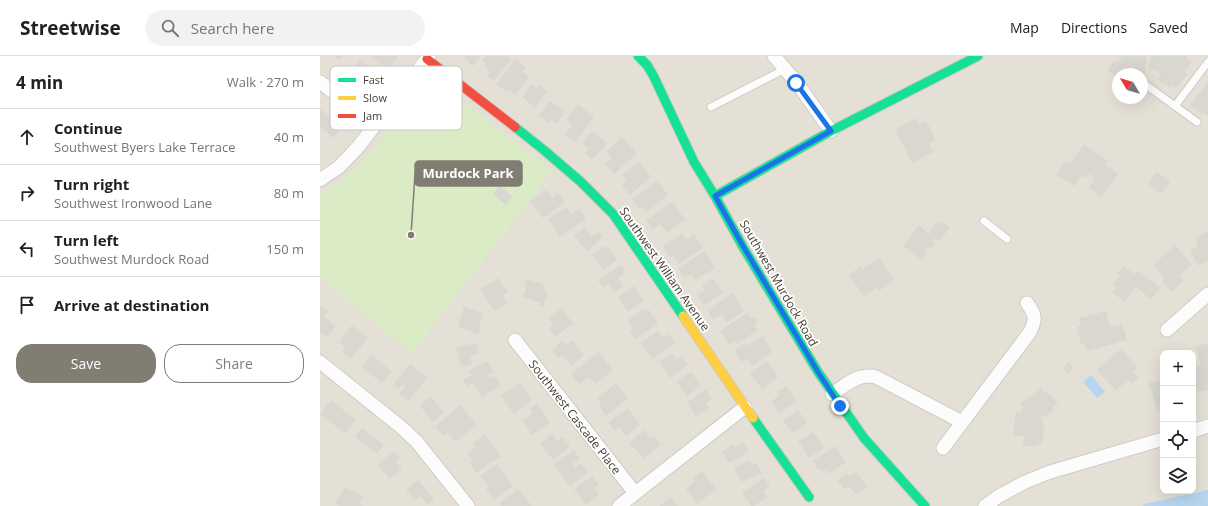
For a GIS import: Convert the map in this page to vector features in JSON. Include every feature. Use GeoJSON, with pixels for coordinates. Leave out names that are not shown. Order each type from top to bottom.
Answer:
{"type":"FeatureCollection","features":[{"type":"Feature","properties":{"kind":"street","name":"Southwest Murdock Road"},"geometry":{"type":"LineString","coordinates":[[638,56],[647,65],[654,77],[694,162],[832,394],[864,438],[925,506]]}},
{"type":"Feature","properties":{"kind":"street"},"geometry":{"type":"LineString","coordinates":[[774,56],[831,131]]}},
{"type":"Feature","properties":{"kind":"street"},"geometry":{"type":"LineString","coordinates":[[715,196],[962,60],[978,56]]}},
{"type":"Feature","properties":{"kind":"street"},"geometry":{"type":"LineString","coordinates":[[421,66],[428,57]]}},
{"type":"Feature","properties":{"kind":"street","name":"Southwest William Avenue"},"geometry":{"type":"LineString","coordinates":[[428,57],[439,66]]}},
{"type":"Feature","properties":{"kind":"street"},"geometry":{"type":"LineString","coordinates":[[320,82],[330,90]]}},
{"type":"Feature","properties":{"kind":"street","name":"Southwest William Avenue"},"geometry":{"type":"LineString","coordinates":[[462,84],[551,156],[581,182],[613,214],[745,407],[809,497]]}},
{"type":"Feature","properties":{"kind":"street"},"geometry":{"type":"LineString","coordinates":[[320,180],[348,159],[372,130]]}},
{"type":"Feature","properties":{"kind":"street"},"geometry":{"type":"LineString","coordinates":[[1167,330],[1208,294]]}},
{"type":"Feature","properties":{"kind":"street"},"geometry":{"type":"LineString","coordinates":[[943,448],[1030,332],[1035,318],[1033,311],[1027,303]]}},
{"type":"Feature","properties":{"kind":"street","name":"Southwest Cascade Place"},"geometry":{"type":"LineString","coordinates":[[515,340],[635,493]]}},
{"type":"Feature","properties":{"kind":"street"},"geometry":{"type":"LineString","coordinates":[[320,362],[401,427],[417,442],[468,506]]}},
{"type":"Feature","properties":{"kind":"street"},"geometry":{"type":"LineString","coordinates":[[832,394],[855,379],[869,375],[876,376],[962,422]]}},
{"type":"Feature","properties":{"kind":"street"},"geometry":{"type":"LineString","coordinates":[[619,506],[745,407]]}},
{"type":"Feature","properties":{"kind":"street"},"geometry":{"type":"LineString","coordinates":[[1196,430],[1208,426]]}},
{"type":"Feature","properties":{"kind":"street"},"geometry":{"type":"LineString","coordinates":[[985,506],[999,496],[1025,482],[1050,472],[1160,440]]}},
{"type":"Feature","properties":{"kind":"lane"},"geometry":{"type":"LineString","coordinates":[[1175,106],[1208,62]]}},
{"type":"Feature","properties":{"kind":"lane"},"geometry":{"type":"LineString","coordinates":[[711,107],[785,69]]}},
{"type":"Feature","properties":{"kind":"lane"},"geometry":{"type":"LineString","coordinates":[[1148,86],[1197,122]]}},
{"type":"Feature","properties":{"kind":"lane"},"geometry":{"type":"LineString","coordinates":[[984,221],[1007,240]]}},
{"type":"Feature","properties":{"kind":"shaded area"},"geometry":{"type":"Polygon","coordinates":[[[320,56],[1208,56],[1208,506],[320,506],[320,56]]]}},
{"type":"Feature","properties":{"kind":"green space"},"geometry":{"type":"Polygon","coordinates":[[[462,101],[552,171],[412,353],[320,277],[320,194],[336,185],[350,173],[389,130],[462,130],[462,101]]]}},
{"type":"Feature","properties":{"kind":"water"},"geometry":{"type":"Polygon","coordinates":[[[1091,375],[1105,392],[1097,398],[1083,382],[1091,375]]]}},
{"type":"Feature","properties":{"kind":"water"},"geometry":{"type":"Polygon","coordinates":[[[1208,490],[1208,506],[1143,506],[1144,504],[1196,494],[1196,493],[1208,490]]]}},
{"type":"Feature","properties":{"kind":"building"},"geometry":{"type":"Polygon","coordinates":[[[333,56],[343,56],[339,60],[333,56]]]}},
{"type":"Feature","properties":{"kind":"building"},"geometry":{"type":"Polygon","coordinates":[[[371,56],[398,56],[390,66],[384,66],[371,56]]]}},
{"type":"Feature","properties":{"kind":"building"},"geometry":{"type":"Polygon","coordinates":[[[466,56],[481,56],[473,66],[464,58],[466,56]]]}},
{"type":"Feature","properties":{"kind":"building"},"geometry":{"type":"Polygon","coordinates":[[[486,56],[506,56],[511,60],[494,81],[487,76],[490,72],[485,67],[487,65],[482,61],[486,56]]]}},
{"type":"Feature","properties":{"kind":"building"},"geometry":{"type":"Polygon","coordinates":[[[1122,56],[1147,56],[1145,68],[1112,68],[1112,74],[1107,70],[1115,60],[1118,62],[1122,56]]]}},
{"type":"Feature","properties":{"kind":"building"},"geometry":{"type":"Polygon","coordinates":[[[1151,56],[1186,56],[1192,62],[1184,71],[1187,74],[1176,89],[1172,85],[1170,87],[1166,84],[1165,85],[1158,79],[1161,75],[1156,70],[1148,69],[1151,56]]]}},
{"type":"Feature","properties":{"kind":"building"},"geometry":{"type":"Polygon","coordinates":[[[516,59],[526,67],[522,71],[529,77],[515,95],[508,89],[507,92],[496,84],[516,59]]]}},
{"type":"Feature","properties":{"kind":"building"},"geometry":{"type":"Polygon","coordinates":[[[360,60],[368,66],[355,66],[360,60]]]}},
{"type":"Feature","properties":{"kind":"building"},"geometry":{"type":"Polygon","coordinates":[[[1208,81],[1208,116],[1204,113],[1202,115],[1190,105],[1208,81]]]}},
{"type":"Feature","properties":{"kind":"building"},"geometry":{"type":"Polygon","coordinates":[[[532,84],[536,88],[539,85],[547,91],[535,108],[522,97],[532,84]]]}},
{"type":"Feature","properties":{"kind":"building"},"geometry":{"type":"Polygon","coordinates":[[[550,101],[565,112],[556,124],[551,120],[549,123],[539,115],[550,101]]]}},
{"type":"Feature","properties":{"kind":"building"},"geometry":{"type":"Polygon","coordinates":[[[578,104],[594,117],[575,142],[565,134],[572,125],[566,120],[578,104]]]}},
{"type":"Feature","properties":{"kind":"building"},"geometry":{"type":"Polygon","coordinates":[[[320,109],[330,117],[330,130],[341,130],[334,138],[320,127],[320,109]]]}},
{"type":"Feature","properties":{"kind":"building"},"geometry":{"type":"Polygon","coordinates":[[[916,118],[919,124],[926,120],[936,140],[929,144],[933,152],[912,163],[895,130],[916,118]]]}},
{"type":"Feature","properties":{"kind":"building"},"geometry":{"type":"Polygon","coordinates":[[[593,131],[607,144],[592,159],[585,153],[589,149],[582,142],[593,131]]]}},
{"type":"Feature","properties":{"kind":"building"},"geometry":{"type":"Polygon","coordinates":[[[622,137],[637,153],[614,174],[605,164],[612,158],[606,152],[622,137]]]}},
{"type":"Feature","properties":{"kind":"building"},"geometry":{"type":"Polygon","coordinates":[[[1084,144],[1108,161],[1105,165],[1118,174],[1101,197],[1089,188],[1095,178],[1089,174],[1086,178],[1082,175],[1074,186],[1056,174],[1065,161],[1070,164],[1084,144]]]}},
{"type":"Feature","properties":{"kind":"building"},"geometry":{"type":"Polygon","coordinates":[[[639,162],[651,177],[629,195],[622,186],[627,181],[622,175],[639,162]]]}},
{"type":"Feature","properties":{"kind":"building"},"geometry":{"type":"Polygon","coordinates":[[[1157,172],[1170,182],[1161,194],[1148,184],[1157,172]]]}},
{"type":"Feature","properties":{"kind":"building"},"geometry":{"type":"Polygon","coordinates":[[[657,181],[668,195],[646,212],[643,207],[639,209],[632,199],[657,181]]]}},
{"type":"Feature","properties":{"kind":"building"},"geometry":{"type":"Polygon","coordinates":[[[500,185],[512,197],[506,205],[493,194],[500,185]]]}},
{"type":"Feature","properties":{"kind":"building"},"geometry":{"type":"Polygon","coordinates":[[[546,190],[552,198],[558,193],[565,202],[543,218],[530,201],[546,190]]]}},
{"type":"Feature","properties":{"kind":"building"},"geometry":{"type":"Polygon","coordinates":[[[673,202],[685,220],[667,233],[660,224],[653,229],[646,220],[673,202]]]}},
{"type":"Feature","properties":{"kind":"building"},"geometry":{"type":"Polygon","coordinates":[[[566,207],[571,214],[580,209],[586,219],[560,237],[548,219],[566,207]]]}},
{"type":"Feature","properties":{"kind":"building"},"geometry":{"type":"Polygon","coordinates":[[[941,221],[950,228],[938,242],[934,238],[931,242],[935,244],[931,249],[927,247],[925,250],[927,252],[922,260],[903,246],[919,225],[928,233],[936,222],[938,224],[941,221]]]}},
{"type":"Feature","properties":{"kind":"building"},"geometry":{"type":"Polygon","coordinates":[[[584,227],[592,236],[598,232],[603,237],[587,251],[574,236],[584,227]]]}},
{"type":"Feature","properties":{"kind":"building"},"geometry":{"type":"Polygon","coordinates":[[[1208,231],[1208,260],[1198,266],[1190,250],[1198,246],[1195,239],[1208,231]]]}},
{"type":"Feature","properties":{"kind":"building"},"geometry":{"type":"Polygon","coordinates":[[[683,233],[686,239],[694,234],[703,248],[678,264],[673,255],[670,257],[663,246],[683,233]]]}},
{"type":"Feature","properties":{"kind":"building"},"geometry":{"type":"Polygon","coordinates":[[[1175,245],[1192,265],[1179,275],[1184,281],[1171,292],[1162,280],[1164,278],[1153,265],[1175,245]]]}},
{"type":"Feature","properties":{"kind":"building"},"geometry":{"type":"Polygon","coordinates":[[[607,246],[617,260],[603,270],[592,254],[607,246]]]}},
{"type":"Feature","properties":{"kind":"building"},"geometry":{"type":"Polygon","coordinates":[[[705,251],[715,268],[695,280],[691,274],[684,278],[678,268],[705,251]]]}},
{"type":"Feature","properties":{"kind":"building"},"geometry":{"type":"Polygon","coordinates":[[[879,258],[894,280],[879,291],[877,287],[864,296],[849,275],[861,266],[863,269],[879,258]]]}},
{"type":"Feature","properties":{"kind":"building"},"geometry":{"type":"Polygon","coordinates":[[[621,265],[626,272],[618,278],[623,286],[614,292],[609,284],[603,288],[598,280],[621,265]]]}},
{"type":"Feature","properties":{"kind":"building"},"geometry":{"type":"Polygon","coordinates":[[[1123,266],[1135,274],[1137,271],[1143,276],[1144,275],[1160,288],[1151,299],[1136,287],[1125,302],[1112,292],[1117,287],[1113,284],[1120,276],[1117,273],[1123,266]]]}},
{"type":"Feature","properties":{"kind":"building"},"geometry":{"type":"Polygon","coordinates":[[[498,278],[508,292],[502,296],[507,303],[495,311],[480,290],[498,278]]]}},
{"type":"Feature","properties":{"kind":"building"},"geometry":{"type":"Polygon","coordinates":[[[713,278],[723,293],[704,305],[697,295],[705,290],[702,286],[713,278]]]}},
{"type":"Feature","properties":{"kind":"building"},"geometry":{"type":"Polygon","coordinates":[[[527,279],[545,285],[543,290],[548,292],[543,307],[539,305],[540,303],[523,297],[527,279]]]}},
{"type":"Feature","properties":{"kind":"building"},"geometry":{"type":"Polygon","coordinates":[[[634,286],[644,301],[628,312],[618,297],[634,286]]]}},
{"type":"Feature","properties":{"kind":"building"},"geometry":{"type":"Polygon","coordinates":[[[733,293],[744,311],[727,322],[722,314],[713,320],[707,310],[733,293]]]}},
{"type":"Feature","properties":{"kind":"building"},"geometry":{"type":"Polygon","coordinates":[[[320,305],[328,311],[324,317],[336,326],[327,337],[320,332],[320,305]]]}},
{"type":"Feature","properties":{"kind":"building"},"geometry":{"type":"Polygon","coordinates":[[[464,307],[483,313],[479,334],[458,327],[464,307]]]}},
{"type":"Feature","properties":{"kind":"building"},"geometry":{"type":"Polygon","coordinates":[[[561,308],[573,323],[556,337],[549,328],[554,324],[548,318],[561,308]]]}},
{"type":"Feature","properties":{"kind":"building"},"geometry":{"type":"Polygon","coordinates":[[[643,309],[645,312],[648,309],[658,323],[636,339],[630,332],[633,329],[627,321],[643,309]]]}},
{"type":"Feature","properties":{"kind":"building"},"geometry":{"type":"Polygon","coordinates":[[[1106,311],[1110,327],[1122,324],[1127,340],[1087,351],[1085,343],[1081,344],[1077,327],[1081,326],[1079,318],[1106,311]]]}},
{"type":"Feature","properties":{"kind":"building"},"geometry":{"type":"Polygon","coordinates":[[[748,312],[752,319],[755,317],[758,322],[754,324],[758,330],[736,344],[735,341],[729,344],[720,331],[748,312]]]}},
{"type":"Feature","properties":{"kind":"building"},"geometry":{"type":"Polygon","coordinates":[[[352,325],[368,338],[351,359],[342,352],[345,347],[339,342],[352,325]]]}},
{"type":"Feature","properties":{"kind":"building"},"geometry":{"type":"Polygon","coordinates":[[[658,331],[663,338],[669,334],[675,343],[652,359],[641,343],[658,331]]]}},
{"type":"Feature","properties":{"kind":"building"},"geometry":{"type":"Polygon","coordinates":[[[762,336],[773,351],[752,366],[747,359],[742,362],[734,351],[745,343],[747,346],[762,336]]]}},
{"type":"Feature","properties":{"kind":"building"},"geometry":{"type":"Polygon","coordinates":[[[572,340],[584,355],[571,366],[562,355],[558,358],[552,350],[562,341],[566,345],[572,340]]]}},
{"type":"Feature","properties":{"kind":"building"},"geometry":{"type":"Polygon","coordinates":[[[476,343],[479,354],[470,356],[472,365],[461,367],[456,347],[476,343]]]}},
{"type":"Feature","properties":{"kind":"building"},"geometry":{"type":"Polygon","coordinates":[[[1208,343],[1208,390],[1196,392],[1196,367],[1201,366],[1196,346],[1208,343]]]}},
{"type":"Feature","properties":{"kind":"building"},"geometry":{"type":"Polygon","coordinates":[[[1121,349],[1138,368],[1133,372],[1139,377],[1131,384],[1127,380],[1116,391],[1097,370],[1121,349]]]}},
{"type":"Feature","properties":{"kind":"building"},"geometry":{"type":"Polygon","coordinates":[[[599,352],[613,370],[595,384],[589,377],[579,384],[571,374],[599,352]]]}},
{"type":"Feature","properties":{"kind":"building"},"geometry":{"type":"Polygon","coordinates":[[[672,353],[676,360],[682,356],[688,365],[670,378],[659,362],[672,353]]]}},
{"type":"Feature","properties":{"kind":"building"},"geometry":{"type":"Polygon","coordinates":[[[371,355],[392,371],[382,383],[362,367],[371,355]]]}},
{"type":"Feature","properties":{"kind":"building"},"geometry":{"type":"Polygon","coordinates":[[[487,361],[494,372],[488,375],[490,379],[495,376],[501,385],[482,397],[473,383],[467,386],[463,380],[472,375],[469,371],[487,361]]]}},
{"type":"Feature","properties":{"kind":"building"},"geometry":{"type":"Polygon","coordinates":[[[767,361],[778,377],[762,389],[750,374],[767,361]]]}},
{"type":"Feature","properties":{"kind":"building"},"geometry":{"type":"Polygon","coordinates":[[[1069,362],[1074,368],[1068,374],[1063,368],[1069,362]]]}},
{"type":"Feature","properties":{"kind":"building"},"geometry":{"type":"Polygon","coordinates":[[[410,364],[427,377],[409,401],[399,394],[405,387],[402,385],[399,389],[393,385],[410,364]]]}},
{"type":"Feature","properties":{"kind":"building"},"geometry":{"type":"Polygon","coordinates":[[[691,372],[701,386],[687,396],[677,382],[691,372]]]}},
{"type":"Feature","properties":{"kind":"building"},"geometry":{"type":"Polygon","coordinates":[[[1160,380],[1160,409],[1157,410],[1149,383],[1160,380]]]}},
{"type":"Feature","properties":{"kind":"building"},"geometry":{"type":"Polygon","coordinates":[[[520,383],[532,400],[514,414],[501,396],[520,383]]]}},
{"type":"Feature","properties":{"kind":"building"},"geometry":{"type":"Polygon","coordinates":[[[616,383],[628,398],[606,416],[599,406],[602,404],[597,399],[616,383]]]}},
{"type":"Feature","properties":{"kind":"building"},"geometry":{"type":"Polygon","coordinates":[[[786,386],[796,401],[779,413],[771,401],[779,396],[777,392],[786,386]]]}},
{"type":"Feature","properties":{"kind":"building"},"geometry":{"type":"Polygon","coordinates":[[[1041,388],[1044,393],[1046,391],[1049,395],[1050,394],[1058,404],[1053,407],[1054,409],[1045,417],[1044,415],[1040,418],[1043,420],[1042,426],[1045,426],[1041,444],[1038,444],[1038,446],[1023,446],[1024,437],[1013,435],[1016,412],[1021,413],[1023,407],[1020,404],[1041,388]]]}},
{"type":"Feature","properties":{"kind":"building"},"geometry":{"type":"Polygon","coordinates":[[[706,389],[712,398],[706,403],[710,407],[696,417],[687,402],[706,389]]]}},
{"type":"Feature","properties":{"kind":"building"},"geometry":{"type":"Polygon","coordinates":[[[430,396],[444,412],[433,422],[420,406],[430,396]]]}},
{"type":"Feature","properties":{"kind":"building"},"geometry":{"type":"Polygon","coordinates":[[[331,400],[356,420],[345,433],[320,414],[331,400]]]}},
{"type":"Feature","properties":{"kind":"building"},"geometry":{"type":"Polygon","coordinates":[[[537,403],[550,423],[532,435],[523,420],[533,413],[530,408],[537,403]]]}},
{"type":"Feature","properties":{"kind":"building"},"geometry":{"type":"Polygon","coordinates":[[[460,405],[476,424],[456,442],[448,433],[444,436],[435,427],[460,405]]]}},
{"type":"Feature","properties":{"kind":"building"},"geometry":{"type":"Polygon","coordinates":[[[628,408],[640,425],[626,436],[620,427],[615,431],[608,422],[628,408]]]}},
{"type":"Feature","properties":{"kind":"building"},"geometry":{"type":"Polygon","coordinates":[[[798,410],[807,423],[793,433],[783,421],[798,410]]]}},
{"type":"Feature","properties":{"kind":"building"},"geometry":{"type":"Polygon","coordinates":[[[362,428],[384,445],[377,454],[355,437],[362,428]]]}},
{"type":"Feature","properties":{"kind":"building"},"geometry":{"type":"Polygon","coordinates":[[[644,430],[651,438],[654,436],[661,444],[644,458],[629,443],[644,430]]]}},
{"type":"Feature","properties":{"kind":"building"},"geometry":{"type":"Polygon","coordinates":[[[813,432],[824,448],[809,458],[798,441],[813,432]]]}},
{"type":"Feature","properties":{"kind":"building"},"geometry":{"type":"Polygon","coordinates":[[[485,434],[501,456],[476,473],[470,464],[473,461],[467,453],[476,447],[473,443],[485,434]]]}},
{"type":"Feature","properties":{"kind":"building"},"geometry":{"type":"Polygon","coordinates":[[[552,434],[558,441],[563,437],[570,446],[553,460],[540,444],[552,434]]]}},
{"type":"Feature","properties":{"kind":"building"},"geometry":{"type":"Polygon","coordinates":[[[743,442],[749,451],[729,463],[722,452],[733,444],[735,447],[743,442]]]}},
{"type":"Feature","properties":{"kind":"building"},"geometry":{"type":"Polygon","coordinates":[[[835,446],[846,462],[829,474],[826,470],[823,472],[821,469],[818,470],[813,461],[835,446]]]}},
{"type":"Feature","properties":{"kind":"building"},"geometry":{"type":"Polygon","coordinates":[[[574,450],[580,459],[572,464],[575,468],[581,463],[588,472],[570,486],[554,465],[574,450]]]}},
{"type":"Feature","properties":{"kind":"building"},"geometry":{"type":"Polygon","coordinates":[[[394,451],[400,458],[396,462],[402,469],[390,479],[378,465],[394,451]]]}},
{"type":"Feature","properties":{"kind":"building"},"geometry":{"type":"Polygon","coordinates":[[[749,460],[753,465],[756,463],[762,473],[754,478],[753,476],[742,482],[734,469],[749,460]]]}},
{"type":"Feature","properties":{"kind":"building"},"geometry":{"type":"Polygon","coordinates":[[[497,464],[513,486],[494,500],[486,489],[489,487],[480,476],[497,464]]]}},
{"type":"Feature","properties":{"kind":"building"},"geometry":{"type":"Polygon","coordinates":[[[702,471],[716,489],[697,504],[686,489],[695,481],[693,478],[702,471]]]}},
{"type":"Feature","properties":{"kind":"building"},"geometry":{"type":"Polygon","coordinates":[[[856,472],[867,487],[856,495],[849,486],[844,489],[837,480],[847,473],[850,476],[856,472]]]}},
{"type":"Feature","properties":{"kind":"building"},"geometry":{"type":"Polygon","coordinates":[[[592,476],[599,485],[594,488],[599,494],[586,505],[574,490],[592,476]]]}},
{"type":"Feature","properties":{"kind":"building"},"geometry":{"type":"Polygon","coordinates":[[[764,478],[770,486],[763,491],[767,497],[754,506],[751,506],[742,493],[764,478]]]}},
{"type":"Feature","properties":{"kind":"building"},"geometry":{"type":"Polygon","coordinates":[[[418,480],[434,499],[427,505],[420,496],[415,501],[406,490],[418,480]]]}},
{"type":"Feature","properties":{"kind":"building"},"geometry":{"type":"Polygon","coordinates":[[[344,487],[363,496],[359,504],[363,506],[339,506],[335,504],[344,487]]]}},
{"type":"Feature","properties":{"kind":"building"},"geometry":{"type":"Polygon","coordinates":[[[518,489],[532,506],[501,506],[499,504],[518,489]]]}},
{"type":"Feature","properties":{"kind":"building"},"geometry":{"type":"Polygon","coordinates":[[[671,497],[678,506],[659,506],[671,497]]]}},
{"type":"Feature","properties":{"kind":"traffic: fast"},"geometry":{"type":"LineString","coordinates":[[638,56],[647,65],[654,77],[694,162],[818,372],[864,438],[925,506]]}},
{"type":"Feature","properties":{"kind":"traffic: fast"},"geometry":{"type":"LineString","coordinates":[[715,196],[831,131],[978,56]]}},
{"type":"Feature","properties":{"kind":"traffic: fast"},"geometry":{"type":"LineString","coordinates":[[515,127],[581,182],[613,214],[683,316]]}},
{"type":"Feature","properties":{"kind":"traffic: fast"},"geometry":{"type":"LineString","coordinates":[[753,418],[809,497]]}},
{"type":"Feature","properties":{"kind":"traffic: slow"},"geometry":{"type":"LineString","coordinates":[[683,316],[753,418]]}},
{"type":"Feature","properties":{"kind":"traffic: jam"},"geometry":{"type":"LineString","coordinates":[[427,59],[436,66]]}},
{"type":"Feature","properties":{"kind":"traffic: jam"},"geometry":{"type":"LineString","coordinates":[[462,86],[515,127]]}},
{"type":"Feature","properties":{"kind":"place","name":"Murdock Park"},"geometry":{"type":"Point","coordinates":[411,235]}},
{"type":"Feature","properties":{"kind":"route"},"geometry":{"type":"LineString","coordinates":[[796,83],[831,131],[715,196],[743,246],[840,406]]}}]}
